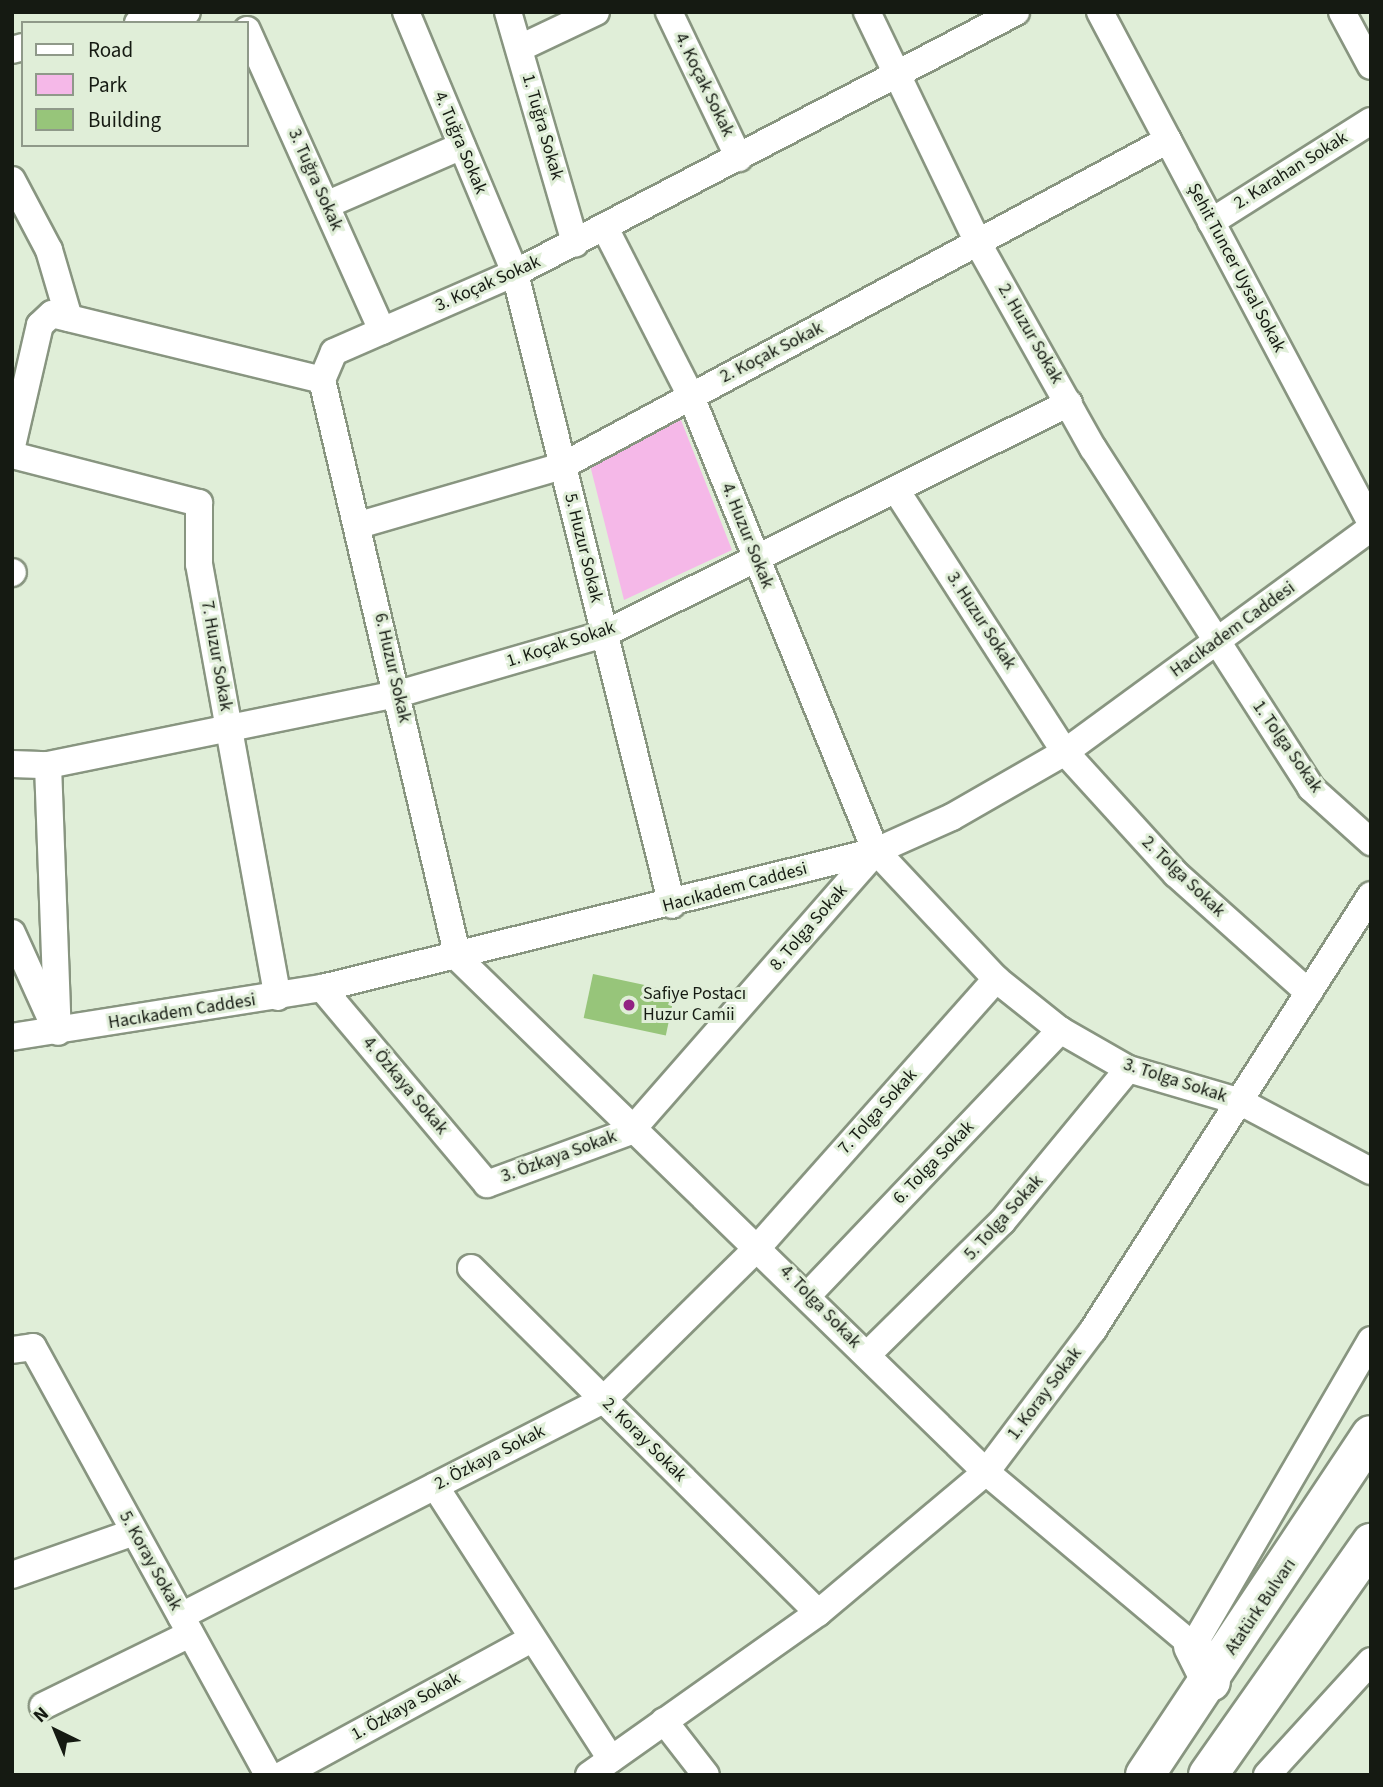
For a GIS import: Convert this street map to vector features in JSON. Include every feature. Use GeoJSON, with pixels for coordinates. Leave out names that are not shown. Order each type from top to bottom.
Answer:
{"type":"FeatureCollection","features":[{"type":"Feature","properties":{"kind":"highway","name":"Atatürk Bulvarı"},"geometry":{"type":"LineString","coordinates":[[1144,1775],[1211,1682],[1371,1435]]}},
{"type":"Feature","properties":{"kind":"highway"},"geometry":{"type":"LineString","coordinates":[[1208,1775],[1371,1543]]}},
{"type":"Feature","properties":{"kind":"highway"},"geometry":{"type":"LineString","coordinates":[[1193,1646],[1211,1682]]}},
{"type":"Feature","properties":{"kind":"street"},"geometry":{"type":"LineString","coordinates":[[147,21],[187,12]]}},
{"type":"Feature","properties":{"kind":"street","name":"4. Tuğra Sokak"},"geometry":{"type":"LineString","coordinates":[[406,12],[515,273]]}},
{"type":"Feature","properties":{"kind":"street","name":"1. Tuğra Sokak"},"geometry":{"type":"LineString","coordinates":[[508,12],[575,243]]}},
{"type":"Feature","properties":{"kind":"street"},"geometry":{"type":"LineString","coordinates":[[520,48],[597,12]]}},
{"type":"Feature","properties":{"kind":"street","name":"4. Koçak Sokak"},"geometry":{"type":"LineString","coordinates":[[669,12],[739,158]]}},
{"type":"Feature","properties":{"kind":"street","name":"2. Huzur Sokak"},"geometry":{"type":"LineString","coordinates":[[867,12],[980,247],[1069,403],[1219,640]]}},
{"type":"Feature","properties":{"kind":"street","name":"3. Koçak Sokak"},"geometry":{"type":"LineString","coordinates":[[322,380],[334,352],[515,273],[1016,12]]}},
{"type":"Feature","properties":{"kind":"street","name":"Şehit Tuncer Uysal Sokak"},"geometry":{"type":"LineString","coordinates":[[1100,12],[1371,523]]}},
{"type":"Feature","properties":{"kind":"street"},"geometry":{"type":"LineString","coordinates":[[1356,23],[1371,66]]}},
{"type":"Feature","properties":{"kind":"street","name":"3. Tuğra Sokak"},"geometry":{"type":"LineString","coordinates":[[248,32],[383,331]]}},
{"type":"Feature","properties":{"kind":"street","name":"2. Karahan Sokak"},"geometry":{"type":"LineString","coordinates":[[1211,222],[1371,121]]}},
{"type":"Feature","properties":{"kind":"street","name":"2. Koçak Sokak"},"geometry":{"type":"LineString","coordinates":[[359,525],[562,466],[690,394],[980,247],[1168,140]]}},
{"type":"Feature","properties":{"kind":"street"},"geometry":{"type":"LineString","coordinates":[[326,205],[462,146]]}},
{"type":"Feature","properties":{"kind":"street"},"geometry":{"type":"LineString","coordinates":[[12,180],[49,250],[69,317]]}},
{"type":"Feature","properties":{"kind":"street","name":"4. Huzur Sokak"},"geometry":{"type":"LineString","coordinates":[[604,228],[690,394],[876,851]]}},
{"type":"Feature","properties":{"kind":"street","name":"5. Huzur Sokak"},"geometry":{"type":"LineString","coordinates":[[515,273],[671,905]]}},
{"type":"Feature","properties":{"kind":"street"},"geometry":{"type":"LineString","coordinates":[[12,446],[40,325],[52,314],[322,380]]}},
{"type":"Feature","properties":{"kind":"street","name":"6. Huzur Sokak"},"geometry":{"type":"LineString","coordinates":[[322,380],[359,525],[458,958]]}},
{"type":"Feature","properties":{"kind":"street","name":"1. Koçak Sokak"},"geometry":{"type":"LineString","coordinates":[[12,764],[47,765],[228,724],[397,694],[604,634],[1069,403]]}},
{"type":"Feature","properties":{"kind":"street","name":"7. Huzur Sokak"},"geometry":{"type":"LineString","coordinates":[[12,455],[199,503],[199,564],[278,997]]}},
{"type":"Feature","properties":{"kind":"street","name":"3. Huzur Sokak"},"geometry":{"type":"LineString","coordinates":[[896,490],[1065,751]]}},
{"type":"Feature","properties":{"kind":"street","name":"Hacıkadem Caddesi"},"geometry":{"type":"LineString","coordinates":[[12,1037],[58,1032],[322,988],[458,958],[876,851],[952,817],[1065,751],[1371,528]]}},
{"type":"Feature","properties":{"kind":"street","name":"1. Tolga Sokak"},"geometry":{"type":"LineString","coordinates":[[1219,640],[1311,788],[1371,842]]}},
{"type":"Feature","properties":{"kind":"street","name":"2. Tolga Sokak"},"geometry":{"type":"LineString","coordinates":[[1065,751],[1176,874],[1309,993]]}},
{"type":"Feature","properties":{"kind":"street"},"geometry":{"type":"LineString","coordinates":[[47,765],[58,1032]]}},
{"type":"Feature","properties":{"kind":"street","name":"3. Tolga Sokak"},"geometry":{"type":"LineString","coordinates":[[876,851],[996,979],[1060,1030],[1128,1069],[1241,1102],[1371,1171]]}},
{"type":"Feature","properties":{"kind":"street","name":"8. Tolga Sokak"},"geometry":{"type":"LineString","coordinates":[[631,1131],[876,851]]}},
{"type":"Feature","properties":{"kind":"street","name":"1. Koray Sokak"},"geometry":{"type":"LineString","coordinates":[[589,1775],[818,1613],[986,1472],[1093,1330],[1371,895]]}},
{"type":"Feature","properties":{"kind":"street"},"geometry":{"type":"LineString","coordinates":[[12,933],[58,1032]]}},
{"type":"Feature","properties":{"kind":"street","name":"4. Tolga Sokak"},"geometry":{"type":"LineString","coordinates":[[458,958],[631,1131],[760,1245],[986,1472],[1193,1646]]}},
{"type":"Feature","properties":{"kind":"street","name":"7. Tolga Sokak"},"geometry":{"type":"LineString","coordinates":[[760,1245],[996,979]]}},
{"type":"Feature","properties":{"kind":"street","name":"4. Özkaya Sokak"},"geometry":{"type":"LineString","coordinates":[[322,988],[487,1184]]}},
{"type":"Feature","properties":{"kind":"street","name":"6. Tolga Sokak"},"geometry":{"type":"LineString","coordinates":[[808,1295],[1060,1030]]}},
{"type":"Feature","properties":{"kind":"street","name":"5. Tolga Sokak"},"geometry":{"type":"LineString","coordinates":[[867,1355],[1002,1222],[1128,1069]]}},
{"type":"Feature","properties":{"kind":"street","name":"3. Özkaya Sokak"},"geometry":{"type":"LineString","coordinates":[[487,1184],[631,1131]]}},
{"type":"Feature","properties":{"kind":"street","name":"2. Özkaya Sokak"},"geometry":{"type":"LineString","coordinates":[[43,1706],[435,1486],[603,1400],[760,1245]]}},
{"type":"Feature","properties":{"kind":"street","name":"2. Koray Sokak"},"geometry":{"type":"LineString","coordinates":[[471,1268],[818,1613]]}},
{"type":"Feature","properties":{"kind":"street"},"geometry":{"type":"LineString","coordinates":[[1193,1646],[1371,1340]]}},
{"type":"Feature","properties":{"kind":"street","name":"5. Koray Sokak"},"geometry":{"type":"LineString","coordinates":[[22,1348],[134,1532],[268,1775]]}},
{"type":"Feature","properties":{"kind":"street"},"geometry":{"type":"LineString","coordinates":[[435,1486],[531,1639],[611,1759]]}},
{"type":"Feature","properties":{"kind":"street"},"geometry":{"type":"LineString","coordinates":[[12,1575],[134,1532]]}},
{"type":"Feature","properties":{"kind":"street","name":"1. Özkaya Sokak"},"geometry":{"type":"LineString","coordinates":[[282,1775],[531,1639]]}},
{"type":"Feature","properties":{"kind":"street"},"geometry":{"type":"LineString","coordinates":[[1268,1775],[1371,1661]]}},
{"type":"Feature","properties":{"kind":"street"},"geometry":{"type":"LineString","coordinates":[[664,1721],[706,1775]]}},
{"type":"Feature","properties":{"kind":"green space"},"geometry":{"type":"Polygon","coordinates":[[[681,420],[732,550],[624,600],[590,465],[681,420]]]}},
{"type":"Feature","properties":{"kind":"building","name":"Safiye Postacı Huzur Camii"},"geometry":{"type":"Polygon","coordinates":[[[593,974],[675,991],[666,1035],[584,1018],[593,974]]]}},
{"type":"Feature","properties":{"kind":"place","name":"Safiye Postacı Huzur Camii"},"geometry":{"type":"Point","coordinates":[629,1005]}}]}
